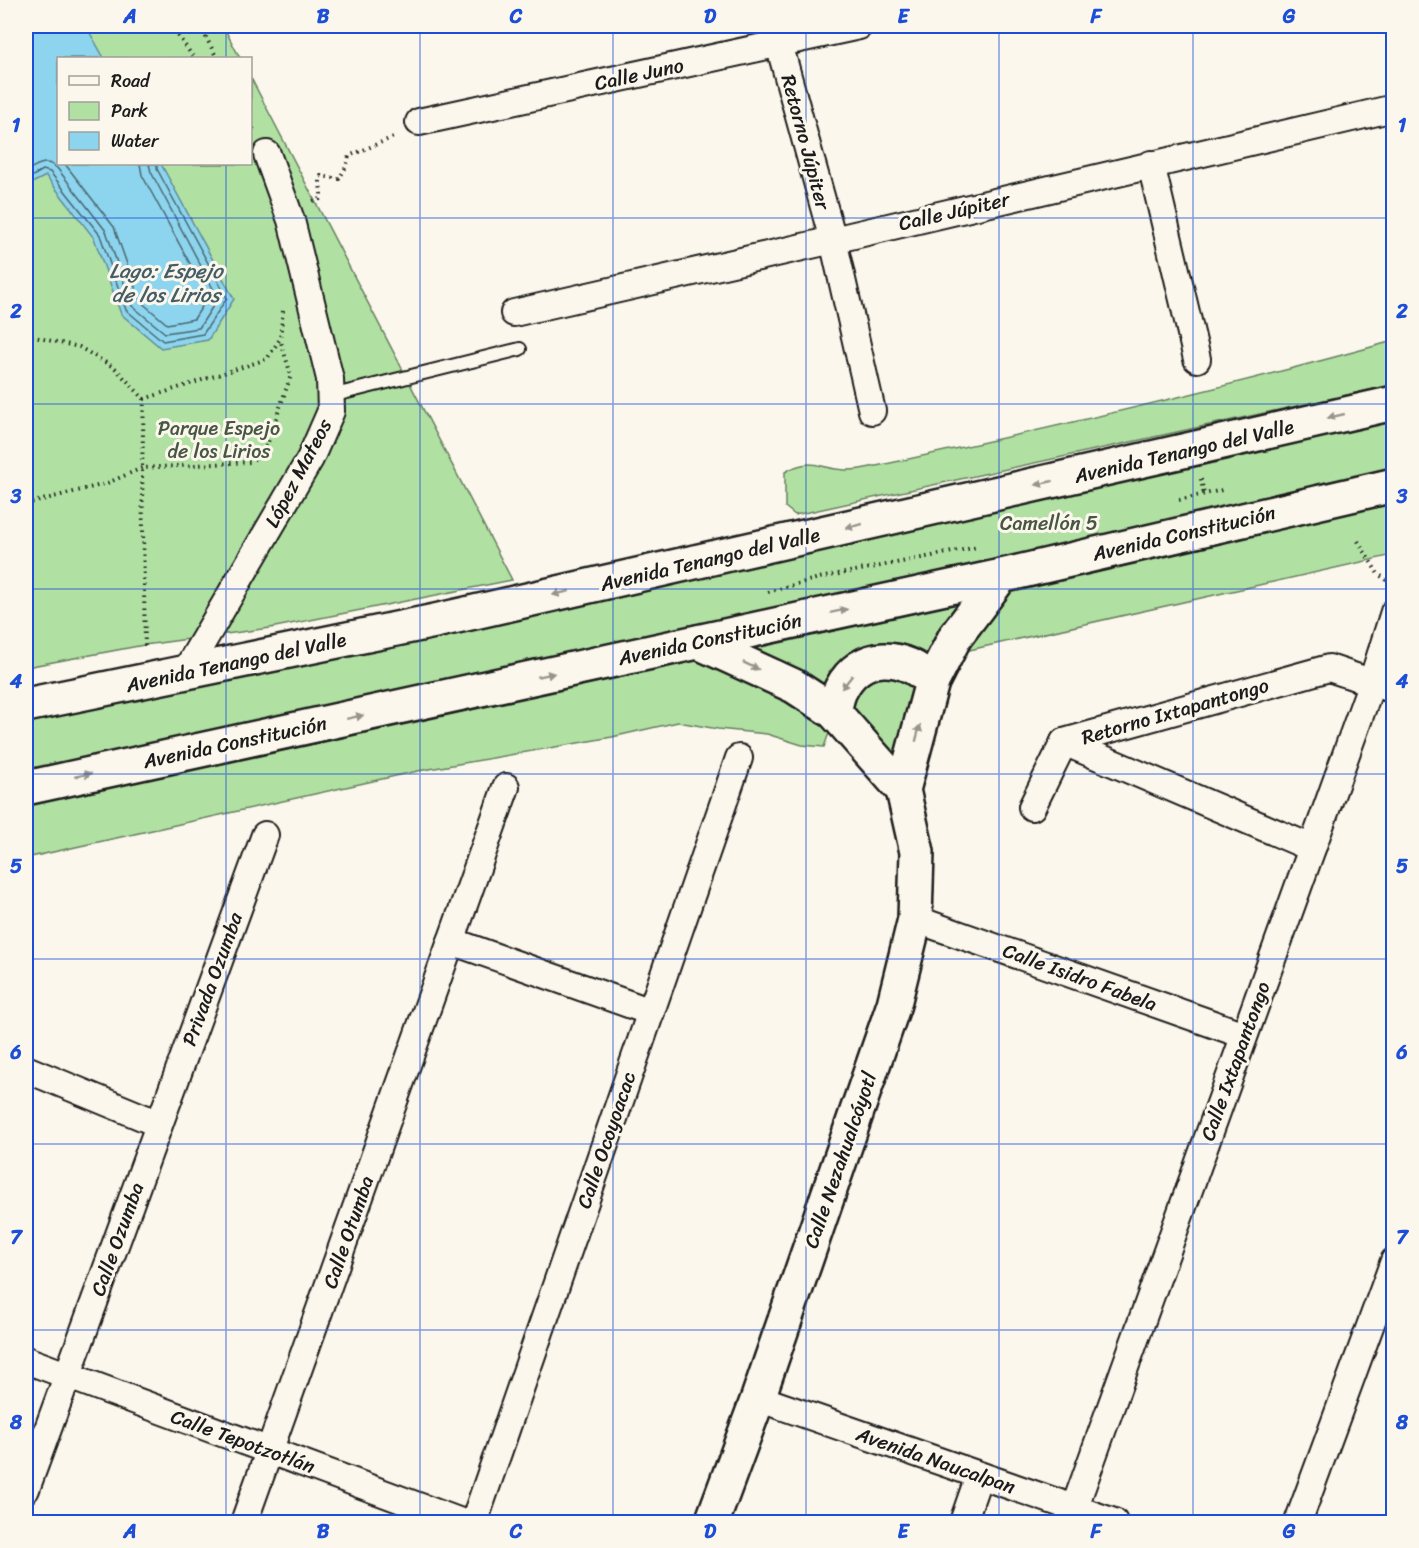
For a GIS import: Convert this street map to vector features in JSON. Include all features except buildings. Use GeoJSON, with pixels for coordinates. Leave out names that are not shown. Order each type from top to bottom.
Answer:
{"type":"FeatureCollection","features":[{"type":"Feature","properties":{"kind":"main road","name":"Avenida Tenango del Valle"},"geometry":{"type":"LineString","coordinates":[[26,705],[435,621],[1394,403]]}},
{"type":"Feature","properties":{"kind":"main road","name":"Avenida Constitución"},"geometry":{"type":"LineString","coordinates":[[26,788],[1001,576],[1394,485]]}},
{"type":"Feature","properties":{"kind":"main road","name":"Calle Nezahualcóyotl"},"geometry":{"type":"LineString","coordinates":[[712,1522],[758,1398],[894,1004],[915,919],[917,852],[903,789],[932,682],[955,637],[1001,576]]}},
{"type":"Feature","properties":{"kind":"main road","name":"Calle Nezahualcóyotl"},"geometry":{"type":"LineString","coordinates":[[698,642],[794,686],[834,712],[903,789]]}},
{"type":"Feature","properties":{"kind":"main road"},"geometry":{"type":"LineString","coordinates":[[834,712],[841,689],[860,666],[889,658],[920,669],[932,682]]}},
{"type":"Feature","properties":{"kind":"street","name":"Calle Juno"},"geometry":{"type":"LineString","coordinates":[[419,122],[859,26]]}},
{"type":"Feature","properties":{"kind":"street","name":"Retorno Júpiter"},"geometry":{"type":"LineString","coordinates":[[780,44],[833,240],[872,411]]}},
{"type":"Feature","properties":{"kind":"street","name":"Calle Júpiter"},"geometry":{"type":"LineString","coordinates":[[514,313],[1151,164],[1392,115]]}},
{"type":"Feature","properties":{"kind":"street","name":"López Mateos"},"geometry":{"type":"LineString","coordinates":[[185,672],[195,651],[310,459],[331,411],[330,379],[291,220],[267,154]]}},
{"type":"Feature","properties":{"kind":"street"},"geometry":{"type":"LineString","coordinates":[[1151,164],[1197,360]]}},
{"type":"Feature","properties":{"kind":"street","name":"Calle Ixtapantongo"},"geometry":{"type":"LineString","coordinates":[[1074,1509],[1312,848],[1382,686],[1394,612]]}},
{"type":"Feature","properties":{"kind":"street","name":"Retorno Ixtapantongo"},"geometry":{"type":"LineString","coordinates":[[1064,742],[1329,668],[1382,686]]}},
{"type":"Feature","properties":{"kind":"street"},"geometry":{"type":"LineString","coordinates":[[1032,807],[1064,742]]}},
{"type":"Feature","properties":{"kind":"street","name":"Retorno Ixtapantongo"},"geometry":{"type":"LineString","coordinates":[[1064,742],[1312,848]]}},
{"type":"Feature","properties":{"kind":"street","name":"Calle Ocoyoacac"},"geometry":{"type":"LineString","coordinates":[[474,1522],[739,759]]}},
{"type":"Feature","properties":{"kind":"street","name":"Calle Otumba"},"geometry":{"type":"LineString","coordinates":[[244,1522],[506,787]]}},
{"type":"Feature","properties":{"kind":"street","name":"Privada Ozumba"},"geometry":{"type":"LineString","coordinates":[[159,1124],[265,835]]}},
{"type":"Feature","properties":{"kind":"street","name":"Calle Isidro Fabela"},"geometry":{"type":"LineString","coordinates":[[915,919],[1244,1035]]}},
{"type":"Feature","properties":{"kind":"street"},"geometry":{"type":"LineString","coordinates":[[450,941],[651,1012]]}},
{"type":"Feature","properties":{"kind":"street"},"geometry":{"type":"LineString","coordinates":[[26,1070],[159,1124]]}},
{"type":"Feature","properties":{"kind":"street","name":"Calle Ozumba"},"geometry":{"type":"LineString","coordinates":[[26,1490],[159,1124]]}},
{"type":"Feature","properties":{"kind":"street"},"geometry":{"type":"LineString","coordinates":[[1298,1522],[1394,1261]]}},
{"type":"Feature","properties":{"kind":"street","name":"Calle Tepotzotlán"},"geometry":{"type":"LineString","coordinates":[[26,1360],[461,1522]]}},
{"type":"Feature","properties":{"kind":"street","name":"Avenida Naucalpan"},"geometry":{"type":"LineString","coordinates":[[758,1398],[1114,1522]]}},
{"type":"Feature","properties":{"kind":"street"},"geometry":{"type":"LineString","coordinates":[[963,1522],[979,1476]]}},
{"type":"Feature","properties":{"kind":"lane"},"geometry":{"type":"LineString","coordinates":[[331,396],[520,349]]}},
{"type":"Feature","properties":{"kind":"path"},"geometry":{"type":"LineString","coordinates":[[171,26],[193,57]]}},
{"type":"Feature","properties":{"kind":"path"},"geometry":{"type":"LineString","coordinates":[[200,26],[216,57]]}},
{"type":"Feature","properties":{"kind":"path"},"geometry":{"type":"LineString","coordinates":[[291,220],[306,203],[320,199],[321,176],[339,179],[349,156],[407,132],[419,122]]}},
{"type":"Feature","properties":{"kind":"path"},"geometry":{"type":"LineString","coordinates":[[26,504],[105,484],[142,468],[251,462],[267,445],[291,375],[280,339],[283,309]]}},
{"type":"Feature","properties":{"kind":"path"},"geometry":{"type":"LineString","coordinates":[[26,337],[79,347],[115,368],[144,399],[142,468],[144,645],[153,680]]}},
{"type":"Feature","properties":{"kind":"path"},"geometry":{"type":"LineString","coordinates":[[144,399],[267,359],[280,339]]}},
{"type":"Feature","properties":{"kind":"path"},"geometry":{"type":"LineString","coordinates":[[1193,449],[1212,527]]}},
{"type":"Feature","properties":{"kind":"path"},"geometry":{"type":"LineString","coordinates":[[810,536],[827,614]]}},
{"type":"Feature","properties":{"kind":"path"},"geometry":{"type":"LineString","coordinates":[[1358,541],[1378,574],[1394,585]]}},
{"type":"Feature","properties":{"kind":"green space","name":"Parque Espejo de los Lirios"},"geometry":{"type":"Polygon","coordinates":[[[26,26],[223,26],[239,57],[57,57],[57,165],[252,165],[252,80],[512,580],[270,628],[144,645],[26,667],[26,26]]]}},
{"type":"Feature","properties":{"kind":"green space"},"geometry":{"type":"Polygon","coordinates":[[[1393,341],[1393,385],[795,515],[785,507],[785,472],[794,467],[809,464],[850,470],[886,464],[1141,406],[1393,341]]]}},
{"type":"Feature","properties":{"kind":"green space","name":"Camellón 5"},"geometry":{"type":"Polygon","coordinates":[[[1393,405],[1393,483],[26,785],[26,710],[1393,405]]]}},
{"type":"Feature","properties":{"kind":"green space"},"geometry":{"type":"Polygon","coordinates":[[[1393,492],[1393,555],[956,653],[1010,582],[1393,492]]]}},
{"type":"Feature","properties":{"kind":"green space"},"geometry":{"type":"Polygon","coordinates":[[[984,587],[937,656],[914,661],[832,695],[723,644],[984,587]]]}},
{"type":"Feature","properties":{"kind":"green space"},"geometry":{"type":"Polygon","coordinates":[[[696,650],[827,719],[829,733],[824,747],[802,745],[767,734],[678,722],[612,737],[418,771],[26,858],[26,797],[696,650]]]}},
{"type":"Feature","properties":{"kind":"green space"},"geometry":{"type":"Polygon","coordinates":[[[917,673],[900,765],[872,746],[845,696],[857,676],[917,673]]]}},
{"type":"Feature","properties":{"kind":"water","name":"Lago: Espejo de los Lirios"},"geometry":{"type":"Polygon","coordinates":[[[26,26],[86,26],[103,57],[57,57],[57,165],[162,165],[234,299],[208,340],[161,348],[121,314],[94,238],[46,176],[26,186],[26,26]]]}}]}
